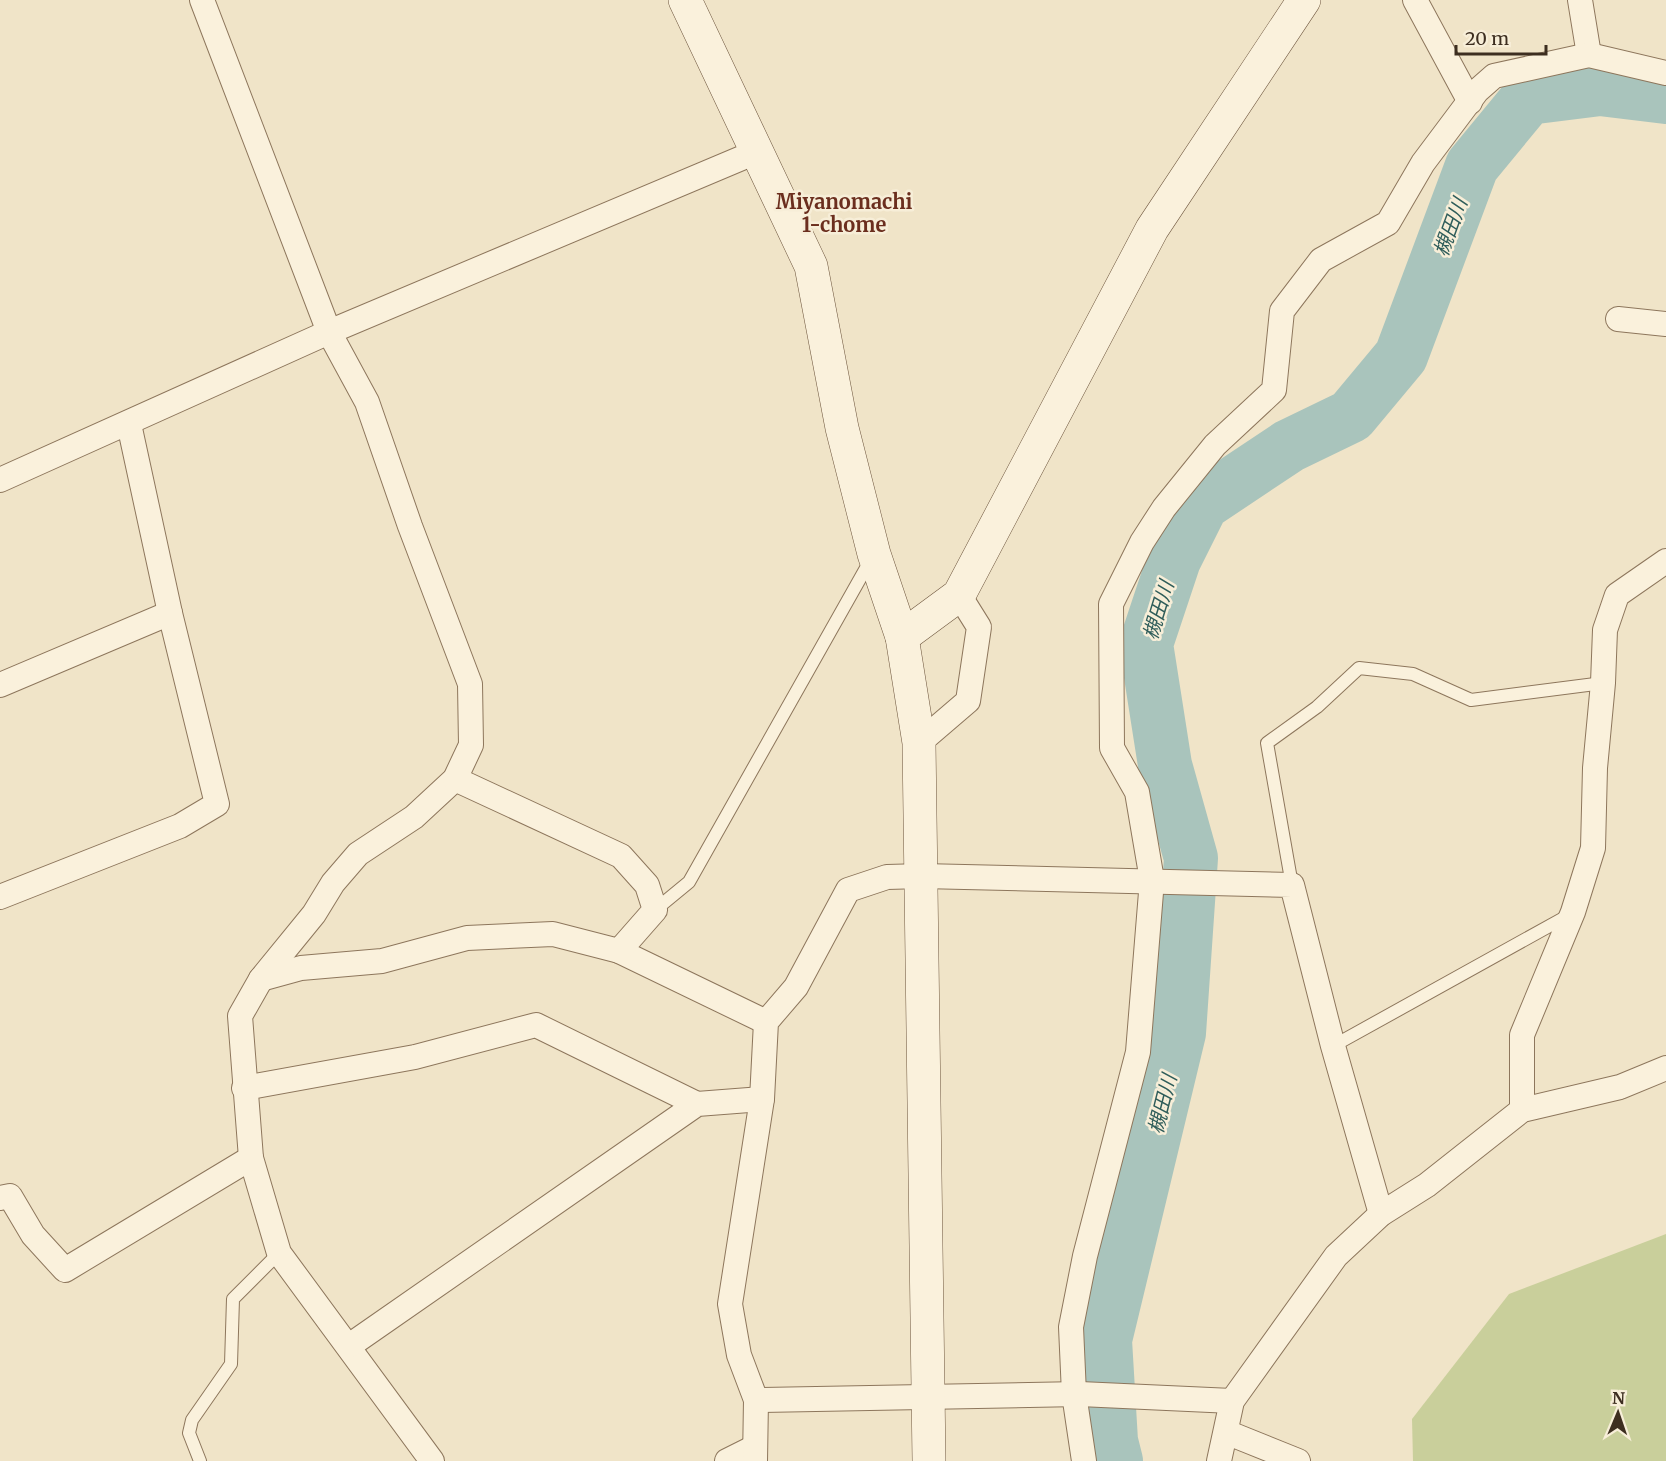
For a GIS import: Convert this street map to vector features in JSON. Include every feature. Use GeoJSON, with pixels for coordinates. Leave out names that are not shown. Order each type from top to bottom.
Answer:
{"type":"FeatureCollection","features":[{"type":"Feature","properties":{"kind":"street"},"geometry":{"type":"LineString","coordinates":[[202,0],[328,332],[367,402],[410,526],[470,684],[471,745],[455,778],[414,817],[358,854],[333,883],[314,914],[261,979],[240,1016],[251,1158],[279,1253],[432,1461]]}},
{"type":"Feature","properties":{"kind":"street"},"geometry":{"type":"LineString","coordinates":[[685,0],[811,266],[842,428],[874,554],[902,636],[919,742],[929,1461]]}},
{"type":"Feature","properties":{"kind":"street"},"geometry":{"type":"LineString","coordinates":[[902,636],[959,595],[1152,229],[1304,0]]}},
{"type":"Feature","properties":{"kind":"street"},"geometry":{"type":"LineString","coordinates":[[1415,0],[1470,102]]}},
{"type":"Feature","properties":{"kind":"street"},"geometry":{"type":"LineString","coordinates":[[1580,0],[1589,55]]}},
{"type":"Feature","properties":{"kind":"street"},"geometry":{"type":"LineString","coordinates":[[1084,1461],[1071,1326],[1085,1256],[1138,1052],[1152,880],[1137,792],[1112,748],[1111,604],[1142,542],[1164,508],[1215,445],[1274,390],[1282,310],[1321,260],[1388,223],[1423,163],[1477,91],[1494,76],[1589,55],[1666,73]]}},
{"type":"Feature","properties":{"kind":"street"},"geometry":{"type":"LineString","coordinates":[[0,480],[129,424],[328,332],[756,152]]}},
{"type":"Feature","properties":{"kind":"street"},"geometry":{"type":"LineString","coordinates":[[1618,319],[1666,324]]}},
{"type":"Feature","properties":{"kind":"street"},"geometry":{"type":"LineString","coordinates":[[0,897],[180,826],[217,804],[170,613],[129,424]]}},
{"type":"Feature","properties":{"kind":"street"},"geometry":{"type":"LineString","coordinates":[[1522,1110],[1522,1035],[1573,912],[1593,848],[1595,768],[1604,683],[1605,630],[1617,595],[1666,561]]}},
{"type":"Feature","properties":{"kind":"street"},"geometry":{"type":"LineString","coordinates":[[919,742],[968,700],[979,627],[959,595]]}},
{"type":"Feature","properties":{"kind":"street"},"geometry":{"type":"LineString","coordinates":[[0,685],[170,613]]}},
{"type":"Feature","properties":{"kind":"street"},"geometry":{"type":"LineString","coordinates":[[455,778],[621,856],[647,885],[656,910],[619,951]]}},
{"type":"Feature","properties":{"kind":"street"},"geometry":{"type":"LineString","coordinates":[[727,1461],[755,1454],[756,1400],[739,1355],[730,1304],[762,1099],[766,1022],[796,987],[848,890],[886,877],[922,876],[1292,885],[1333,1046],[1381,1214]]}},
{"type":"Feature","properties":{"kind":"street"},"geometry":{"type":"LineString","coordinates":[[261,979],[301,968],[382,961],[467,938],[553,933],[619,951],[766,1022]]}},
{"type":"Feature","properties":{"kind":"street"},"geometry":{"type":"LineString","coordinates":[[244,1088],[416,1057],[536,1025],[697,1104]]}},
{"type":"Feature","properties":{"kind":"street"},"geometry":{"type":"LineString","coordinates":[[1219,1461],[1233,1401],[1336,1256],[1381,1214],[1427,1185],[1522,1110],[1620,1087],[1666,1068]]}},
{"type":"Feature","properties":{"kind":"street"},"geometry":{"type":"LineString","coordinates":[[349,1347],[697,1104],[762,1099]]}},
{"type":"Feature","properties":{"kind":"street"},"geometry":{"type":"LineString","coordinates":[[0,1198],[10,1196],[33,1234],[65,1270],[251,1158]]}},
{"type":"Feature","properties":{"kind":"street"},"geometry":{"type":"LineString","coordinates":[[756,1400],[1077,1394],[1233,1401]]}},
{"type":"Feature","properties":{"kind":"street"},"geometry":{"type":"LineString","coordinates":[[1226,1432],[1298,1461]]}},
{"type":"Feature","properties":{"kind":"lane"},"geometry":{"type":"LineString","coordinates":[[656,910],[689,882],[874,554]]}},
{"type":"Feature","properties":{"kind":"lane"},"geometry":{"type":"LineString","coordinates":[[1292,885],[1267,743],[1317,707],[1359,668],[1413,674],[1471,700],[1604,683]]}},
{"type":"Feature","properties":{"kind":"lane"},"geometry":{"type":"LineString","coordinates":[[1333,1046],[1573,912]]}},
{"type":"Feature","properties":{"kind":"lane"},"geometry":{"type":"LineString","coordinates":[[200,1461],[189,1433],[192,1420],[231,1364],[233,1299],[279,1253]]}},
{"type":"Feature","properties":{"kind":"green space"},"geometry":{"type":"Polygon","coordinates":[[[1666,1234],[1666,1461],[1413,1461],[1412,1419],[1509,1294],[1666,1234]]]}},
{"type":"Feature","properties":{"kind":"waterway","name":"槻田川"},"geometry":{"type":"LineString","coordinates":[[1116,1461],[1111,1441],[1105,1340],[1179,1033],[1191,858],[1165,765],[1146,644],[1174,560],[1202,504],[1289,446],[1351,416],[1401,356],[1472,166],[1528,98],[1600,89],[1666,97]]}},
{"type":"Feature","properties":{"kind":"district","name":"Miyanomachi 1-chome"},"geometry":{"type":"Point","coordinates":[844,212]}}]}
